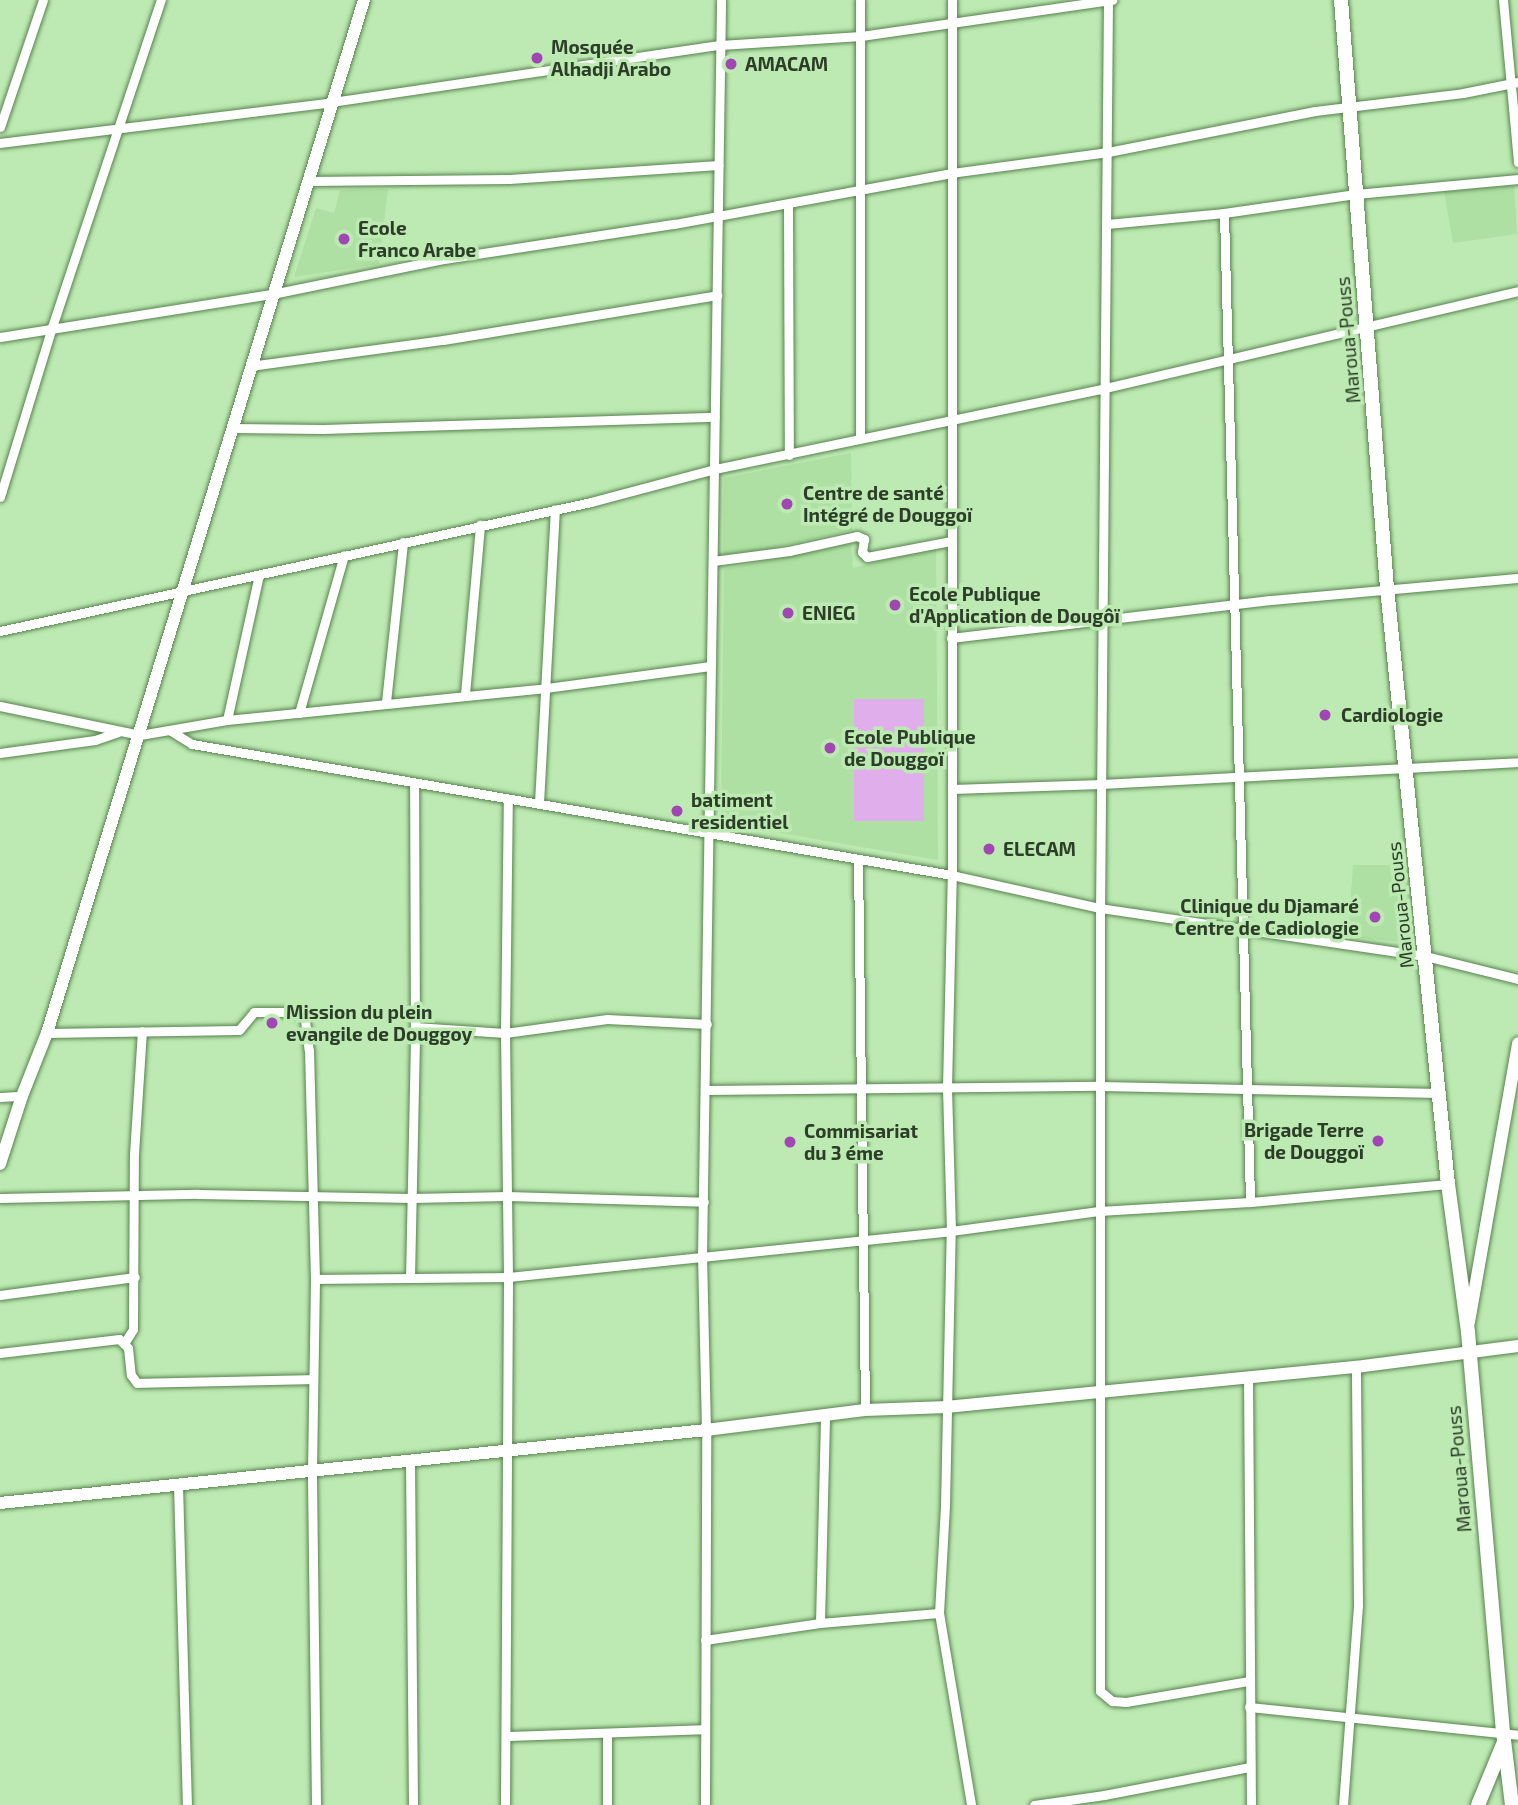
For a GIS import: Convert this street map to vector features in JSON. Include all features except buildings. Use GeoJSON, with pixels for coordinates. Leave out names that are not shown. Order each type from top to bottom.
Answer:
{"type":"FeatureCollection","features":[{"type":"Feature","properties":{"kind":"main road","name":"Maroua-Pouss"},"geometry":{"type":"LineString","coordinates":[[1340,0],[1387,588],[1448,1184],[1468,1332],[1509,1736],[1512,1805]]}},
{"type":"Feature","properties":{"kind":"main road"},"geometry":{"type":"LineString","coordinates":[[1478,1805],[1509,1736]]}},
{"type":"Feature","properties":{"kind":"street"},"geometry":{"type":"LineString","coordinates":[[0,127],[43,0]]}},
{"type":"Feature","properties":{"kind":"street"},"geometry":{"type":"LineString","coordinates":[[0,497],[117,126],[161,0]]}},
{"type":"Feature","properties":{"kind":"street"},"geometry":{"type":"LineString","coordinates":[[0,1164],[47,1032],[140,735],[230,428],[364,0]]}},
{"type":"Feature","properties":{"kind":"street"},"geometry":{"type":"LineString","coordinates":[[705,1805],[706,1430],[702,1257],[721,0]]}},
{"type":"Feature","properties":{"kind":"street"},"geometry":{"type":"LineString","coordinates":[[860,0],[860,439]]}},
{"type":"Feature","properties":{"kind":"street"},"geometry":{"type":"LineString","coordinates":[[952,0],[952,875],[947,1088],[951,1231],[939,1613],[971,1805]]}},
{"type":"Feature","properties":{"kind":"street"},"geometry":{"type":"LineString","coordinates":[[0,143],[117,126],[332,102],[720,45],[861,36],[1109,0],[1101,784],[1100,1691],[1112,1701],[1126,1702],[1249,1681]]}},
{"type":"Feature","properties":{"kind":"street"},"geometry":{"type":"LineString","coordinates":[[1503,0],[1514,83],[1518,162]]}},
{"type":"Feature","properties":{"kind":"street"},"geometry":{"type":"LineString","coordinates":[[0,337],[272,294],[444,259],[788,204],[951,173],[1108,152],[1315,110],[1514,83]]}},
{"type":"Feature","properties":{"kind":"street"},"geometry":{"type":"LineString","coordinates":[[307,181],[509,179],[719,166]]}},
{"type":"Feature","properties":{"kind":"street"},"geometry":{"type":"LineString","coordinates":[[1108,224],[1224,213],[1356,194],[1518,179]]}},
{"type":"Feature","properties":{"kind":"street"},"geometry":{"type":"LineString","coordinates":[[788,204],[789,455]]}},
{"type":"Feature","properties":{"kind":"street"},"geometry":{"type":"LineString","coordinates":[[1224,213],[1230,358],[1245,1087],[1250,1202]]}},
{"type":"Feature","properties":{"kind":"street"},"geometry":{"type":"LineString","coordinates":[[0,631],[183,593],[555,509],[715,469],[1105,388],[1518,291]]}},
{"type":"Feature","properties":{"kind":"street"},"geometry":{"type":"LineString","coordinates":[[250,366],[443,340],[717,295]]}},
{"type":"Feature","properties":{"kind":"street"},"geometry":{"type":"LineString","coordinates":[[230,428],[323,429],[715,416]]}},
{"type":"Feature","properties":{"kind":"street"},"geometry":{"type":"LineString","coordinates":[[539,803],[555,509]]}},
{"type":"Feature","properties":{"kind":"street"},"geometry":{"type":"LineString","coordinates":[[465,694],[480,525]]}},
{"type":"Feature","properties":{"kind":"street"},"geometry":{"type":"LineString","coordinates":[[713,561],[789,551],[858,537],[864,539],[862,552],[867,557],[951,541]]}},
{"type":"Feature","properties":{"kind":"street"},"geometry":{"type":"LineString","coordinates":[[386,702],[403,542]]}},
{"type":"Feature","properties":{"kind":"street"},"geometry":{"type":"LineString","coordinates":[[299,713],[344,555]]}},
{"type":"Feature","properties":{"kind":"street"},"geometry":{"type":"LineString","coordinates":[[227,720],[259,575]]}},
{"type":"Feature","properties":{"kind":"street"},"geometry":{"type":"LineString","coordinates":[[951,638],[1102,622],[1234,604],[1518,578]]}},
{"type":"Feature","properties":{"kind":"street"},"geometry":{"type":"LineString","coordinates":[[0,706],[140,735],[227,720],[465,694],[546,688],[710,666]]}},
{"type":"Feature","properties":{"kind":"street"},"geometry":{"type":"LineString","coordinates":[[0,753],[94,740],[120,731]]}},
{"type":"Feature","properties":{"kind":"street"},"geometry":{"type":"LineString","coordinates":[[171,731],[192,744],[952,875],[1101,908],[1424,956],[1518,979]]}},
{"type":"Feature","properties":{"kind":"street"},"geometry":{"type":"LineString","coordinates":[[952,789],[1101,784],[1518,762]]}},
{"type":"Feature","properties":{"kind":"street"},"geometry":{"type":"LineString","coordinates":[[410,1278],[415,1027],[414,783]]}},
{"type":"Feature","properties":{"kind":"street"},"geometry":{"type":"LineString","coordinates":[[505,1805],[508,1277],[505,1033],[508,799]]}},
{"type":"Feature","properties":{"kind":"street"},"geometry":{"type":"LineString","coordinates":[[858,859],[865,1410]]}},
{"type":"Feature","properties":{"kind":"street"},"geometry":{"type":"LineString","coordinates":[[47,1032],[239,1030],[254,1012],[304,1012],[309,1051],[315,1279],[312,1471],[316,1805]]}},
{"type":"Feature","properties":{"kind":"street"},"geometry":{"type":"LineString","coordinates":[[415,1027],[505,1033],[607,1019],[707,1024]]}},
{"type":"Feature","properties":{"kind":"street"},"geometry":{"type":"LineString","coordinates":[[125,1342],[133,1329],[142,1031]]}},
{"type":"Feature","properties":{"kind":"street"},"geometry":{"type":"LineString","coordinates":[[1468,1332],[1518,1043]]}},
{"type":"Feature","properties":{"kind":"street"},"geometry":{"type":"LineString","coordinates":[[706,1090],[1100,1086],[1245,1087],[1439,1094]]}},
{"type":"Feature","properties":{"kind":"street"},"geometry":{"type":"LineString","coordinates":[[0,1097],[22,1096]]}},
{"type":"Feature","properties":{"kind":"street"},"geometry":{"type":"LineString","coordinates":[[315,1279],[508,1277],[951,1231],[1099,1211],[1250,1202],[1448,1184]]}},
{"type":"Feature","properties":{"kind":"street"},"geometry":{"type":"LineString","coordinates":[[0,1198],[507,1196],[704,1202]]}},
{"type":"Feature","properties":{"kind":"street"},"geometry":{"type":"LineString","coordinates":[[0,1295],[135,1277]]}},
{"type":"Feature","properties":{"kind":"street"},"geometry":{"type":"LineString","coordinates":[[0,1353],[119,1339],[125,1342],[131,1375],[138,1383],[312,1380]]}},
{"type":"Feature","properties":{"kind":"street"},"geometry":{"type":"LineString","coordinates":[[0,1503],[706,1430],[865,1410],[947,1407],[1356,1367],[1518,1346]]}},
{"type":"Feature","properties":{"kind":"street"},"geometry":{"type":"LineString","coordinates":[[1343,1805],[1358,1606],[1356,1367]]}},
{"type":"Feature","properties":{"kind":"street"},"geometry":{"type":"LineString","coordinates":[[1248,1377],[1251,1805]]}},
{"type":"Feature","properties":{"kind":"street"},"geometry":{"type":"LineString","coordinates":[[820,1623],[825,1415]]}},
{"type":"Feature","properties":{"kind":"street"},"geometry":{"type":"LineString","coordinates":[[410,1461],[413,1805]]}},
{"type":"Feature","properties":{"kind":"street"},"geometry":{"type":"LineString","coordinates":[[178,1485],[187,1805]]}},
{"type":"Feature","properties":{"kind":"street"},"geometry":{"type":"LineString","coordinates":[[705,1640],[820,1623],[939,1613]]}},
{"type":"Feature","properties":{"kind":"street"},"geometry":{"type":"LineString","coordinates":[[1249,1707],[1509,1736]]}},
{"type":"Feature","properties":{"kind":"street"},"geometry":{"type":"LineString","coordinates":[[506,1736],[705,1729]]}},
{"type":"Feature","properties":{"kind":"street"},"geometry":{"type":"LineString","coordinates":[[607,1734],[607,1805]]}},
{"type":"Feature","properties":{"kind":"street"},"geometry":{"type":"LineString","coordinates":[[1034,1805],[1104,1800],[1250,1767]]}},
{"type":"Feature","properties":{"kind":"shaded area"},"geometry":{"type":"Polygon","coordinates":[[[1514,185],[1517,234],[1453,243],[1444,191],[1514,185]]]}},
{"type":"Feature","properties":{"kind":"shaded area","name":"Ecole Franco Arabe"},"geometry":{"type":"Polygon","coordinates":[[[388,189],[379,264],[294,277],[316,208],[334,213],[340,190],[388,189]]]}},
{"type":"Feature","properties":{"kind":"shaded area","name":"Centre de santé Intégré de Douggoï"},"geometry":{"type":"Polygon","coordinates":[[[851,453],[852,530],[723,559],[724,478],[851,453]]]}},
{"type":"Feature","properties":{"kind":"shaded area","name":"Ecole Publique de Douggoï"},"geometry":{"type":"Polygon","coordinates":[[[851,544],[853,568],[936,547],[938,860],[721,823],[724,569],[851,544]]]}},
{"type":"Feature","properties":{"kind":"shaded area"},"geometry":{"type":"Polygon","coordinates":[[[854,699],[924,699],[924,821],[854,821],[854,699]]]}},
{"type":"Feature","properties":{"kind":"shaded area","name":"Clinique du Djamaré Centre de Cadiologie"},"geometry":{"type":"Polygon","coordinates":[[[1353,865],[1395,865],[1402,942],[1348,937],[1353,865]]]}},
{"type":"Feature","properties":{"kind":"place","name":"Mosquée Alhadji Arabo"},"geometry":{"type":"Point","coordinates":[537,58]}},
{"type":"Feature","properties":{"kind":"place","name":"AMACAM"},"geometry":{"type":"Point","coordinates":[731,64]}},
{"type":"Feature","properties":{"kind":"place","name":"Ecole Franco Arabe"},"geometry":{"type":"Point","coordinates":[344,239]}},
{"type":"Feature","properties":{"kind":"place","name":"Centre de santé Intégré de Douggoï"},"geometry":{"type":"Point","coordinates":[787,504]}},
{"type":"Feature","properties":{"kind":"place","name":"Ecole Publique d'Application de Dougôï"},"geometry":{"type":"Point","coordinates":[895,605]}},
{"type":"Feature","properties":{"kind":"place","name":"ENIEG"},"geometry":{"type":"Point","coordinates":[788,613]}},
{"type":"Feature","properties":{"kind":"place","name":"Cardiologie"},"geometry":{"type":"Point","coordinates":[1325,715]}},
{"type":"Feature","properties":{"kind":"place","name":"Ecole Publique de Douggoï"},"geometry":{"type":"Point","coordinates":[830,748]}},
{"type":"Feature","properties":{"kind":"place","name":"batiment residentiel"},"geometry":{"type":"Point","coordinates":[677,811]}},
{"type":"Feature","properties":{"kind":"place","name":"ELECAM"},"geometry":{"type":"Point","coordinates":[989,849]}},
{"type":"Feature","properties":{"kind":"place","name":"Clinique du Djamaré Centre de Cadiologie"},"geometry":{"type":"Point","coordinates":[1375,917]}},
{"type":"Feature","properties":{"kind":"place","name":"Mission du plein evangile de Douggoy"},"geometry":{"type":"Point","coordinates":[272,1023]}},
{"type":"Feature","properties":{"kind":"place","name":"Brigade Terre de Douggoï"},"geometry":{"type":"Point","coordinates":[1378,1141]}},
{"type":"Feature","properties":{"kind":"place","name":"Commisariat du 3 éme"},"geometry":{"type":"Point","coordinates":[790,1142]}}]}
